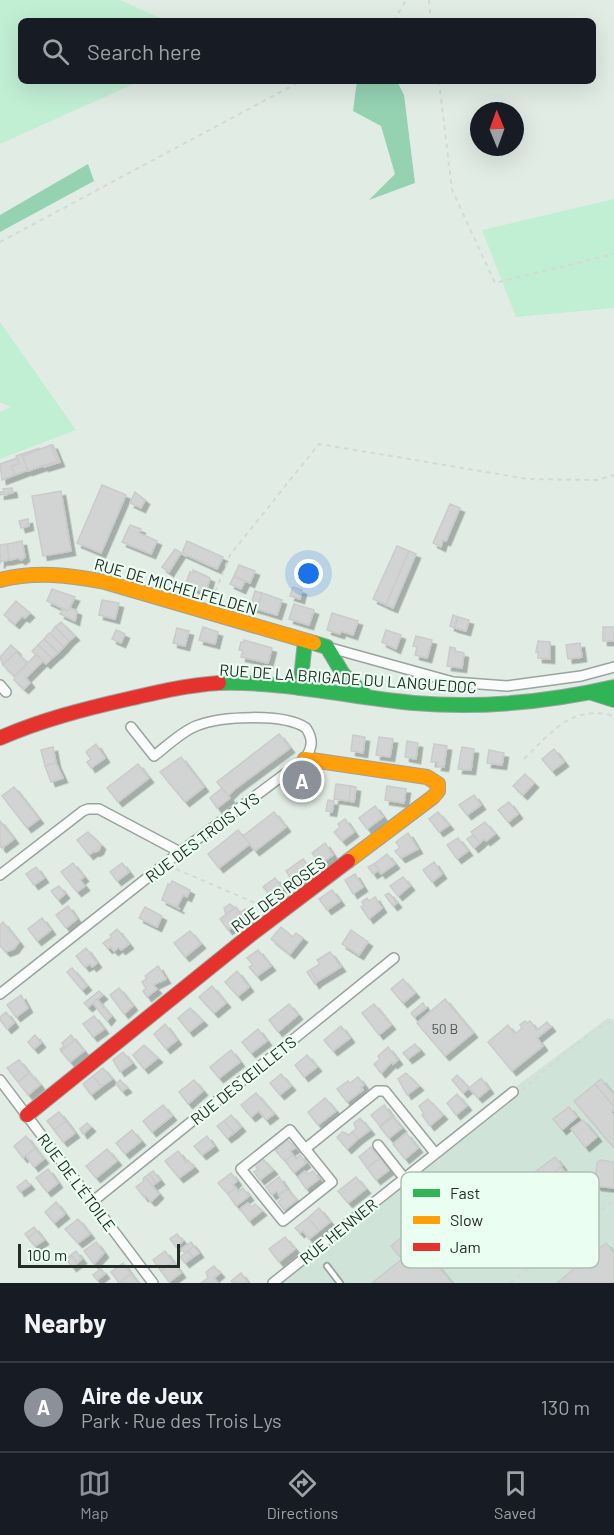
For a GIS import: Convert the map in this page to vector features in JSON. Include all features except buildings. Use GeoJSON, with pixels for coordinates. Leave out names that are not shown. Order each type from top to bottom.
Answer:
{"type":"FeatureCollection","features":[{"type":"Feature","properties":{"kind":"street","name":"RUE DE MICHELFELDEN"},"geometry":{"type":"LineString","coordinates":[[0,580],[14,576],[52,573],[91,578],[327,647]]}},
{"type":"Feature","properties":{"kind":"street"},"geometry":{"type":"LineString","coordinates":[[300,687],[306,641]]}},
{"type":"Feature","properties":{"kind":"street"},"geometry":{"type":"LineString","coordinates":[[327,647],[453,682],[496,686],[581,676],[614,667]]}},
{"type":"Feature","properties":{"kind":"street"},"geometry":{"type":"LineString","coordinates":[[327,647],[342,676],[366,696]]}},
{"type":"Feature","properties":{"kind":"street","name":"RUE DE LA BRIGADE DU LANGUEDOC"},"geometry":{"type":"LineString","coordinates":[[0,738],[23,728],[88,708],[178,687],[230,683],[300,687],[413,703],[465,705],[519,703],[592,693],[614,687]]}},
{"type":"Feature","properties":{"kind":"street"},"geometry":{"type":"LineString","coordinates":[[592,693],[614,700]]}},
{"type":"Feature","properties":{"kind":"street"},"geometry":{"type":"LineString","coordinates":[[131,727],[154,756],[190,729],[210,722],[235,719],[290,721],[306,728],[310,735],[311,749],[305,759]]}},
{"type":"Feature","properties":{"kind":"street","name":"RUE DES TROIS LYS"},"geometry":{"type":"LineString","coordinates":[[0,994],[180,852],[305,759]]}},
{"type":"Feature","properties":{"kind":"street","name":"RUE DES ROSES"},"geometry":{"type":"LineString","coordinates":[[27,1115],[279,914],[431,799],[439,788],[438,784],[427,777],[305,759]]}},
{"type":"Feature","properties":{"kind":"street"},"geometry":{"type":"LineString","coordinates":[[0,875],[88,809],[99,809],[180,852]]}},
{"type":"Feature","properties":{"kind":"street","name":"RUE DES ŒILLETS"},"geometry":{"type":"LineString","coordinates":[[92,1202],[394,958]]}},
{"type":"Feature","properties":{"kind":"street","name":"RUE DE L'ÉTOILE"},"geometry":{"type":"LineString","coordinates":[[0,1080],[153,1283]]}},
{"type":"Feature","properties":{"kind":"street"},"geometry":{"type":"LineString","coordinates":[[305,1149],[377,1091],[385,1091],[435,1152]]}},
{"type":"Feature","properties":{"kind":"street","name":"RUE HENNER"},"geometry":{"type":"LineString","coordinates":[[411,1172],[513,1092]]}},
{"type":"Feature","properties":{"kind":"street"},"geometry":{"type":"LineString","coordinates":[[290,1130],[305,1149],[332,1182],[283,1221],[241,1169],[290,1130]]}},
{"type":"Feature","properties":{"kind":"street"},"geometry":{"type":"LineString","coordinates":[[378,1145],[401,1174]]}},
{"type":"Feature","properties":{"kind":"street","name":"RUE HENNER"},"geometry":{"type":"LineString","coordinates":[[273,1283],[401,1180]]}},
{"type":"Feature","properties":{"kind":"lane"},"geometry":{"type":"LineString","coordinates":[[327,1266],[340,1283]]}},
{"type":"Feature","properties":{"kind":"path"},"geometry":{"type":"LineString","coordinates":[[396,18],[406,0]]}},
{"type":"Feature","properties":{"kind":"path"},"geometry":{"type":"LineString","coordinates":[[429,0],[431,18]]}},
{"type":"Feature","properties":{"kind":"path"},"geometry":{"type":"LineString","coordinates":[[0,242],[295,84]]}},
{"type":"Feature","properties":{"kind":"path"},"geometry":{"type":"LineString","coordinates":[[439,84],[452,190],[495,283],[614,254]]}},
{"type":"Feature","properties":{"kind":"path"},"geometry":{"type":"LineString","coordinates":[[207,611],[230,555],[319,444],[528,479],[597,480],[614,475]]}},
{"type":"Feature","properties":{"kind":"path"},"geometry":{"type":"LineString","coordinates":[[524,759],[560,724],[573,716],[600,712],[614,716]]}},
{"type":"Feature","properties":{"kind":"path"},"geometry":{"type":"LineString","coordinates":[[165,864],[279,914]]}},
{"type":"Feature","properties":{"kind":"path"},"geometry":{"type":"LineString","coordinates":[[513,1092],[521,1090],[607,1022],[614,1022]]}},
{"type":"Feature","properties":{"kind":"path"},"geometry":{"type":"LineString","coordinates":[[599,1212],[614,1200]]}},
{"type":"Feature","properties":{"kind":"path"},"geometry":{"type":"LineString","coordinates":[[510,1283],[529,1268]]}},
{"type":"Feature","properties":{"kind":"shaded area"},"geometry":{"type":"Polygon","coordinates":[[[608,1018],[614,1020],[614,1283],[282,1283],[401,1180],[401,1268],[599,1268],[599,1172],[411,1172],[522,1082],[608,1018]]]}},
{"type":"Feature","properties":{"kind":"green space"},"geometry":{"type":"Polygon","coordinates":[[[0,0],[120,0],[160,18],[18,18],[18,84],[133,84],[0,144],[0,0]]]}},
{"type":"Feature","properties":{"kind":"green space"},"geometry":{"type":"Polygon","coordinates":[[[357,84],[398,84],[404,95],[415,183],[369,200],[395,174],[381,126],[353,111],[357,84]]]}},
{"type":"Feature","properties":{"kind":"green space"},"geometry":{"type":"Polygon","coordinates":[[[88,164],[94,181],[0,232],[0,215],[88,164]]]}},
{"type":"Feature","properties":{"kind":"green space"},"geometry":{"type":"Polygon","coordinates":[[[614,199],[614,308],[516,317],[482,230],[614,199]]]}},
{"type":"Feature","properties":{"kind":"green space"},"geometry":{"type":"Polygon","coordinates":[[[0,322],[76,430],[0,459],[0,412],[11,407],[0,402],[0,322]]]}},
{"type":"Feature","properties":{"kind":"traffic: fast"},"geometry":{"type":"LineString","coordinates":[[300,688],[305,641]]}},
{"type":"Feature","properties":{"kind":"traffic: fast"},"geometry":{"type":"LineString","coordinates":[[314,643],[327,647],[343,674],[366,696]]}},
{"type":"Feature","properties":{"kind":"traffic: fast"},"geometry":{"type":"LineString","coordinates":[[219,683],[268,684],[439,705],[515,703],[564,697],[614,687]]}},
{"type":"Feature","properties":{"kind":"traffic: fast"},"geometry":{"type":"LineString","coordinates":[[592,693],[614,700]]}},
{"type":"Feature","properties":{"kind":"traffic: slow"},"geometry":{"type":"LineString","coordinates":[[0,580],[52,575],[105,582],[314,643]]}},
{"type":"Feature","properties":{"kind":"traffic: slow"},"geometry":{"type":"LineString","coordinates":[[305,759],[427,777],[438,784],[438,791],[433,797],[348,861]]}},
{"type":"Feature","properties":{"kind":"traffic: jam"},"geometry":{"type":"LineString","coordinates":[[0,738],[47,720],[95,707],[173,689],[219,683]]}},
{"type":"Feature","properties":{"kind":"traffic: jam"},"geometry":{"type":"LineString","coordinates":[[27,1115],[249,936],[348,861]]}},
{"type":"Feature","properties":{"kind":"place","name":"Aire de Jeux"},"geometry":{"type":"Point","coordinates":[302,780]}}]}
